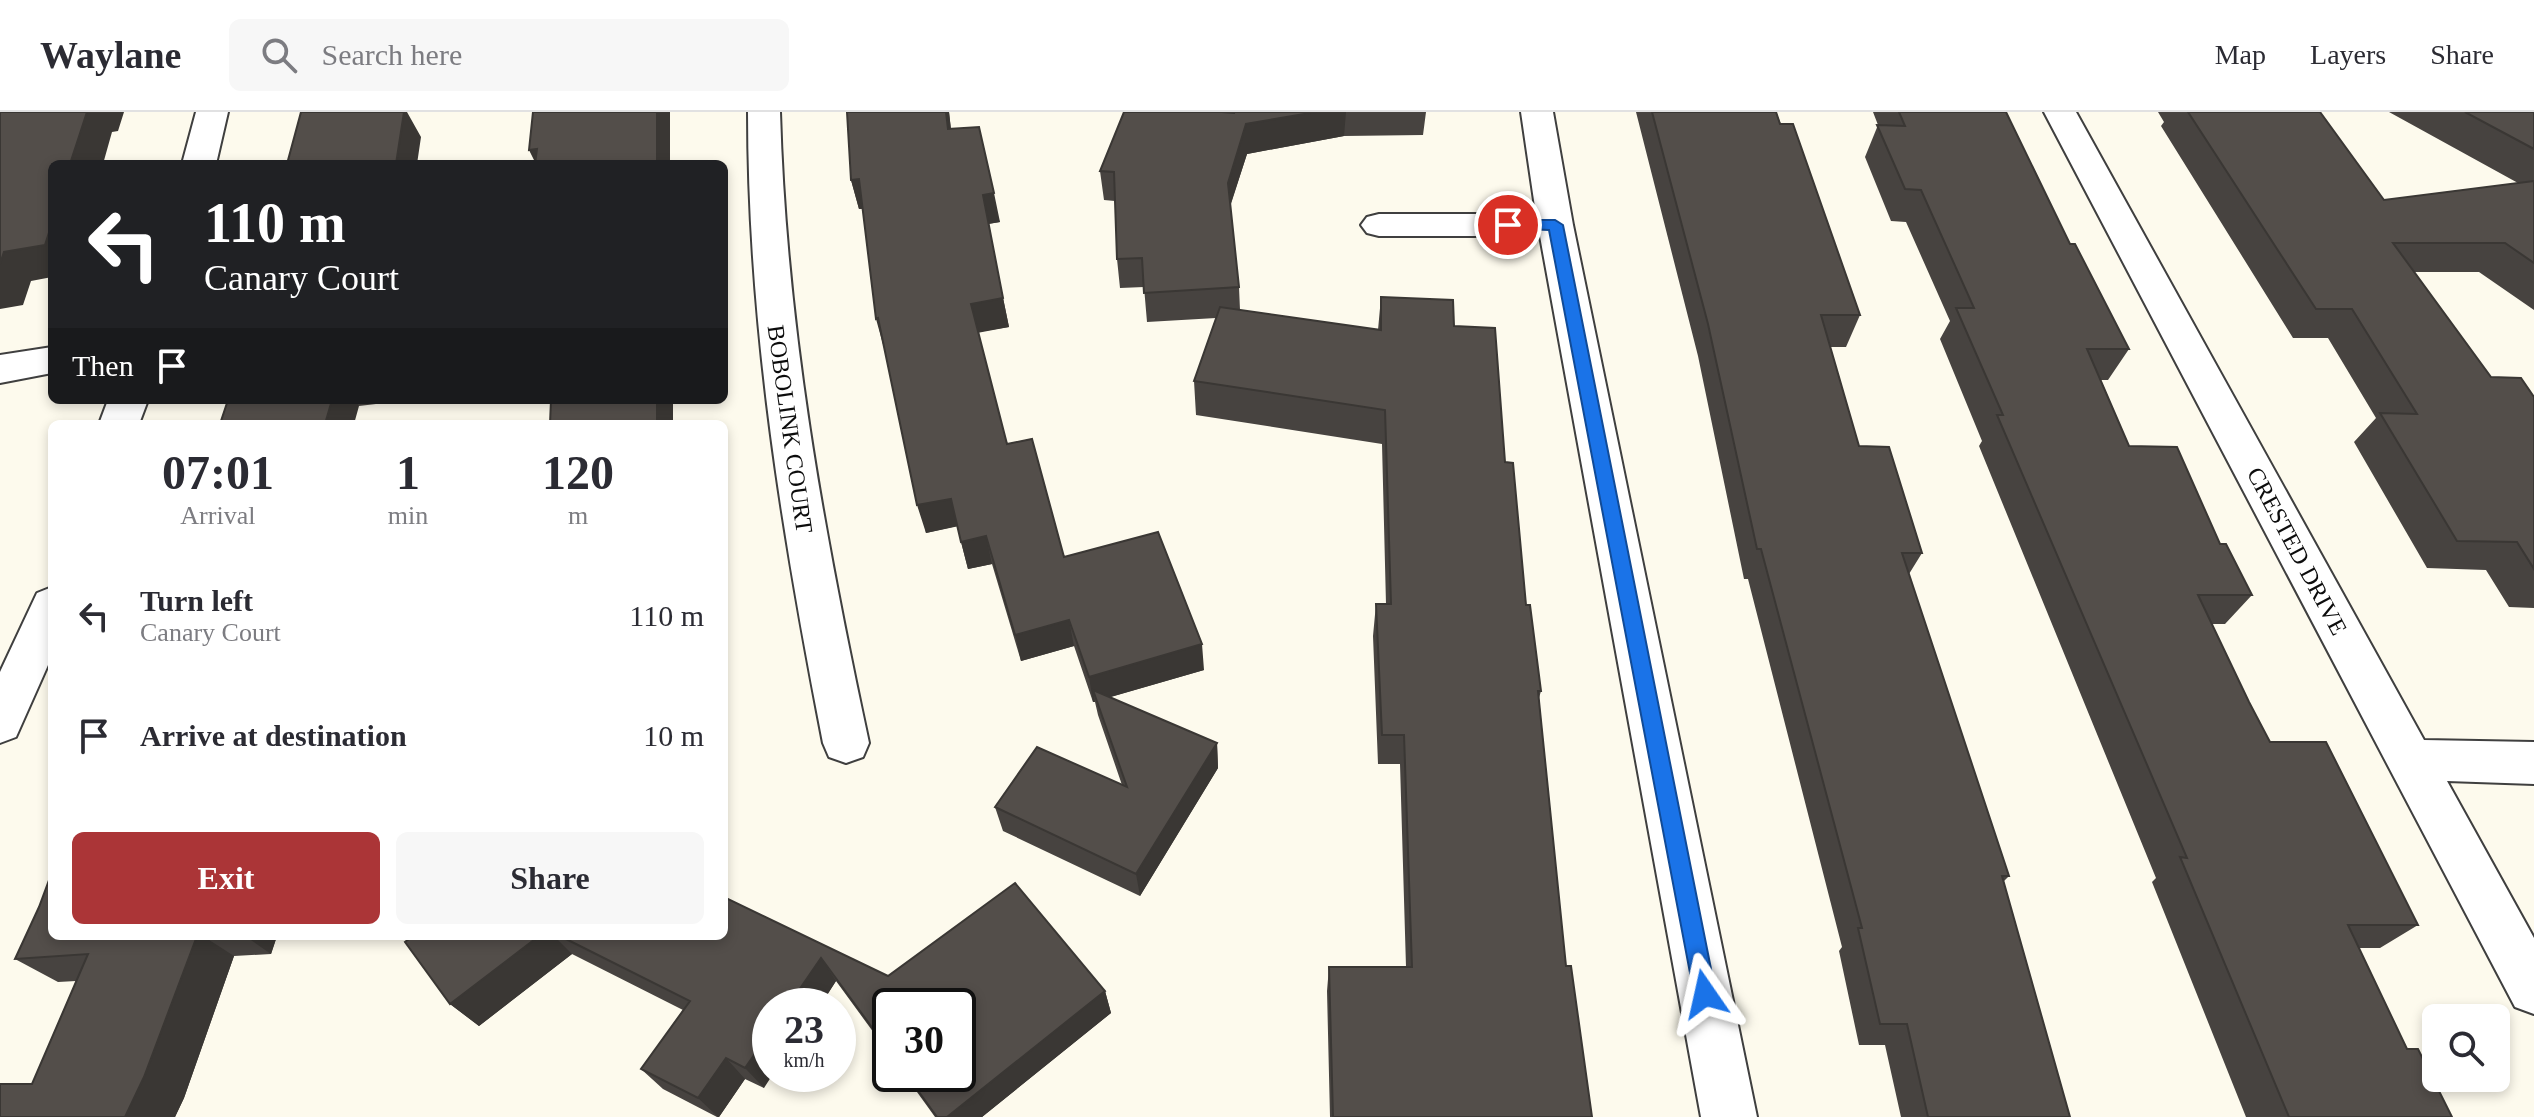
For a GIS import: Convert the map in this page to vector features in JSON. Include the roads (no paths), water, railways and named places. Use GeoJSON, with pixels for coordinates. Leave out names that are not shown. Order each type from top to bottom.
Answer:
{"type":"FeatureCollection","features":[{"type":"Feature","properties":{"kind":"street"},"geometry":{"type":"LineString","coordinates":[[200,160],[212,112]]}},
{"type":"Feature","properties":{"kind":"street","name":"BOBOLINK COURT"},"geometry":{"type":"LineString","coordinates":[[764,112],[767,242],[780,378],[805,544],[846,743]]}},
{"type":"Feature","properties":{"kind":"street"},"geometry":{"type":"LineString","coordinates":[[1537,112],[1555,225],[1729,1117]]}},
{"type":"Feature","properties":{"kind":"street","name":"CRESTED DRIVE"},"geometry":{"type":"LineString","coordinates":[[2060,112],[2534,989]]}},
{"type":"Feature","properties":{"kind":"street"},"geometry":{"type":"LineString","coordinates":[[1379,225],[1555,225]]}},
{"type":"Feature","properties":{"kind":"street"},"geometry":{"type":"LineString","coordinates":[[0,369],[48,361]]}},
{"type":"Feature","properties":{"kind":"street"},"geometry":{"type":"LineString","coordinates":[[0,723],[48,614]]}},
{"type":"Feature","properties":{"kind":"street"},"geometry":{"type":"LineString","coordinates":[[2410,760],[2534,763]]}}]}
